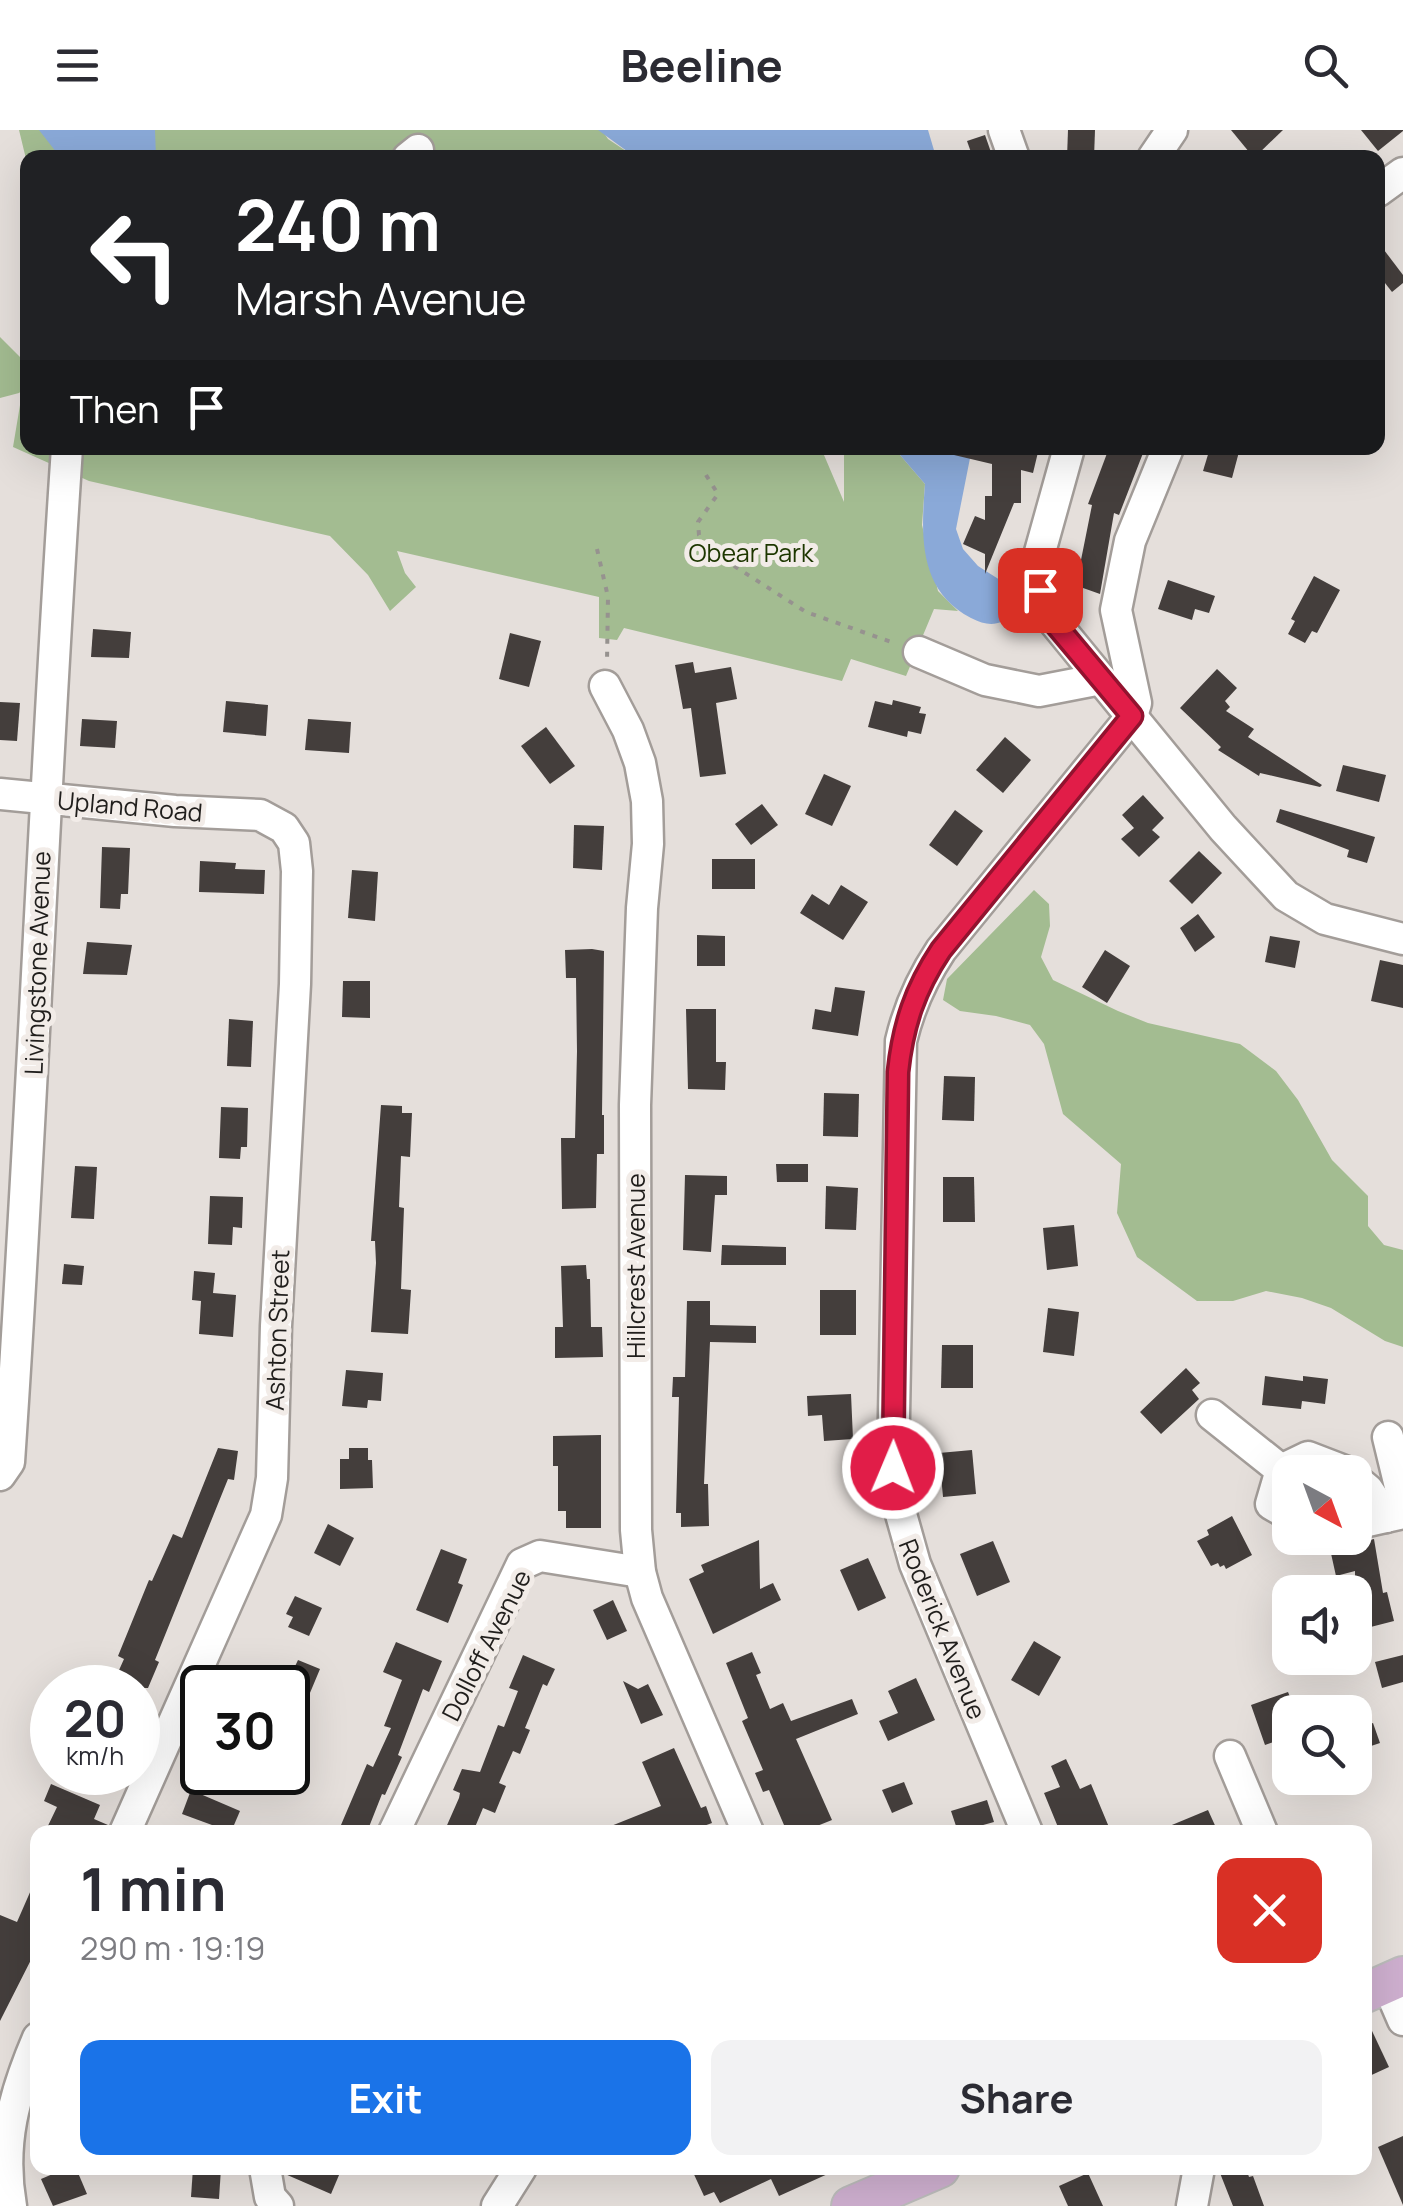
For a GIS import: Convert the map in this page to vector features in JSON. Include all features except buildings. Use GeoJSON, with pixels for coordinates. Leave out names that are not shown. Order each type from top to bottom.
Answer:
{"type":"FeatureCollection","features":[{"type":"Feature","properties":{"kind":"main road"},"geometry":{"type":"LineString","coordinates":[[852,2206],[895,2176]]}},
{"type":"Feature","properties":{"kind":"street","name":"Livingstone Avenue"},"geometry":{"type":"LineString","coordinates":[[0,1476],[8,1462],[30,1156],[44,798],[67,455]]}},
{"type":"Feature","properties":{"kind":"street"},"geometry":{"type":"LineString","coordinates":[[1066,455],[1040,552],[1040,590],[1050,618],[1223,828],[1286,896],[1325,920],[1403,939]]}},
{"type":"Feature","properties":{"kind":"street"},"geometry":{"type":"LineString","coordinates":[[1132,716],[1136,702],[1116,610],[1130,541],[1165,455]]}},
{"type":"Feature","properties":{"kind":"street"},"geometry":{"type":"LineString","coordinates":[[919,652],[985,680],[1039,691],[1101,679]]}},
{"type":"Feature","properties":{"kind":"street","name":"Hillcrest Avenue"},"geometry":{"type":"LineString","coordinates":[[605,686],[628,730],[640,763],[647,801],[635,1106],[636,1530],[640,1572],[646,1598],[745,1825]]}},
{"type":"Feature","properties":{"kind":"street","name":"Roderick Avenue"},"geometry":{"type":"LineString","coordinates":[[1024,1825],[915,1564],[896,1500],[893,1468],[900,1057],[908,1011],[921,980],[941,950],[1132,716]]}},
{"type":"Feature","properties":{"kind":"street","name":"Upland Road"},"geometry":{"type":"LineString","coordinates":[[0,794],[175,811],[260,814]]}},
{"type":"Feature","properties":{"kind":"street","name":"Ashton Street"},"geometry":{"type":"LineString","coordinates":[[129,1825],[266,1516],[272,1478],[297,871],[294,843],[284,828],[260,814]]}},
{"type":"Feature","properties":{"kind":"street"},"geometry":{"type":"LineString","coordinates":[[1212,1414],[1272,1463]]}},
{"type":"Feature","properties":{"kind":"street"},"geometry":{"type":"LineString","coordinates":[[1388,1437],[1397,1510]]}},
{"type":"Feature","properties":{"kind":"street"},"geometry":{"type":"LineString","coordinates":[[1372,1493],[1397,1510]]}},
{"type":"Feature","properties":{"kind":"street"},"geometry":{"type":"LineString","coordinates":[[1372,1518],[1397,1510]]}},
{"type":"Feature","properties":{"kind":"street","name":"Dolloff Avenue"},"geometry":{"type":"LineString","coordinates":[[397,1825],[522,1564],[540,1556],[640,1572]]}},
{"type":"Feature","properties":{"kind":"street"},"geometry":{"type":"LineString","coordinates":[[1230,1756],[1259,1825]]}},
{"type":"Feature","properties":{"kind":"street"},"geometry":{"type":"LineString","coordinates":[[1385,1984],[1403,2020]]}},
{"type":"Feature","properties":{"kind":"street"},"geometry":{"type":"LineString","coordinates":[[10,2206],[2,2140],[10,2102],[30,2056]]}},
{"type":"Feature","properties":{"kind":"street"},"geometry":{"type":"LineString","coordinates":[[266,2175],[270,2196],[278,2206]]}},
{"type":"Feature","properties":{"kind":"street"},"geometry":{"type":"LineString","coordinates":[[498,2206],[516,2175]]}},
{"type":"Feature","properties":{"kind":"street"},"geometry":{"type":"LineString","coordinates":[[1192,2206],[1198,2175]]}},
{"type":"Feature","properties":{"kind":"path"},"geometry":{"type":"LineString","coordinates":[[706,476],[718,494],[698,522],[699,535],[717,555],[806,612],[919,652]]}},
{"type":"Feature","properties":{"kind":"path"},"geometry":{"type":"LineString","coordinates":[[598,549],[608,610],[605,686]]}},
{"type":"Feature","properties":{"kind":"green space"},"geometry":{"type":"Polygon","coordinates":[[[19,130],[602,130],[624,150],[24,150],[19,130]]]}},
{"type":"Feature","properties":{"kind":"green space"},"geometry":{"type":"Polygon","coordinates":[[[0,337],[20,357],[20,392],[0,398],[0,337]]]}},
{"type":"Feature","properties":{"kind":"green space","name":"Obear Park"},"geometry":{"type":"Polygon","coordinates":[[[20,405],[20,450],[13,447],[20,405]]]}},
{"type":"Feature","properties":{"kind":"green space","name":"Obear Park"},"geometry":{"type":"Polygon","coordinates":[[[31,455],[824,455],[844,502],[844,455],[900,455],[925,484],[922,525],[938,591],[958,611],[934,609],[906,676],[851,659],[842,681],[624,628],[617,640],[599,638],[599,597],[397,551],[405,573],[416,587],[390,611],[368,575],[330,536],[89,481],[31,455]]]}},
{"type":"Feature","properties":{"kind":"green space"},"geometry":{"type":"Polygon","coordinates":[[[1034,890],[1049,904],[1050,926],[1041,957],[1053,980],[1148,1023],[1240,1044],[1276,1071],[1298,1100],[1332,1160],[1368,1196],[1368,1226],[1384,1245],[1403,1250],[1403,1347],[1385,1341],[1331,1308],[1302,1298],[1266,1291],[1233,1301],[1197,1301],[1137,1257],[1117,1213],[1121,1164],[1063,1114],[1044,1044],[1030,1025],[960,1011],[943,1000],[947,979],[1034,890]]]}},
{"type":"Feature","properties":{"kind":"water"},"geometry":{"type":"Polygon","coordinates":[[[39,130],[155,130],[156,150],[55,150],[39,130]]]}},
{"type":"Feature","properties":{"kind":"water"},"geometry":{"type":"Polygon","coordinates":[[[598,130],[928,130],[934,150],[625,150],[598,130]]]}},
{"type":"Feature","properties":{"kind":"water"},"geometry":{"type":"Polygon","coordinates":[[[900,455],[971,455],[956,529],[963,549],[978,566],[1000,580],[1015,601],[1014,614],[1009,618],[994,624],[977,621],[941,593],[932,577],[924,542],[925,484],[900,455]]]}},
{"type":"Feature","properties":{"kind":"route"},"geometry":{"type":"LineString","coordinates":[[893,1468],[898,1072],[908,1011],[921,980],[941,950],[1132,716],[1050,618],[1040,590]]}}]}
